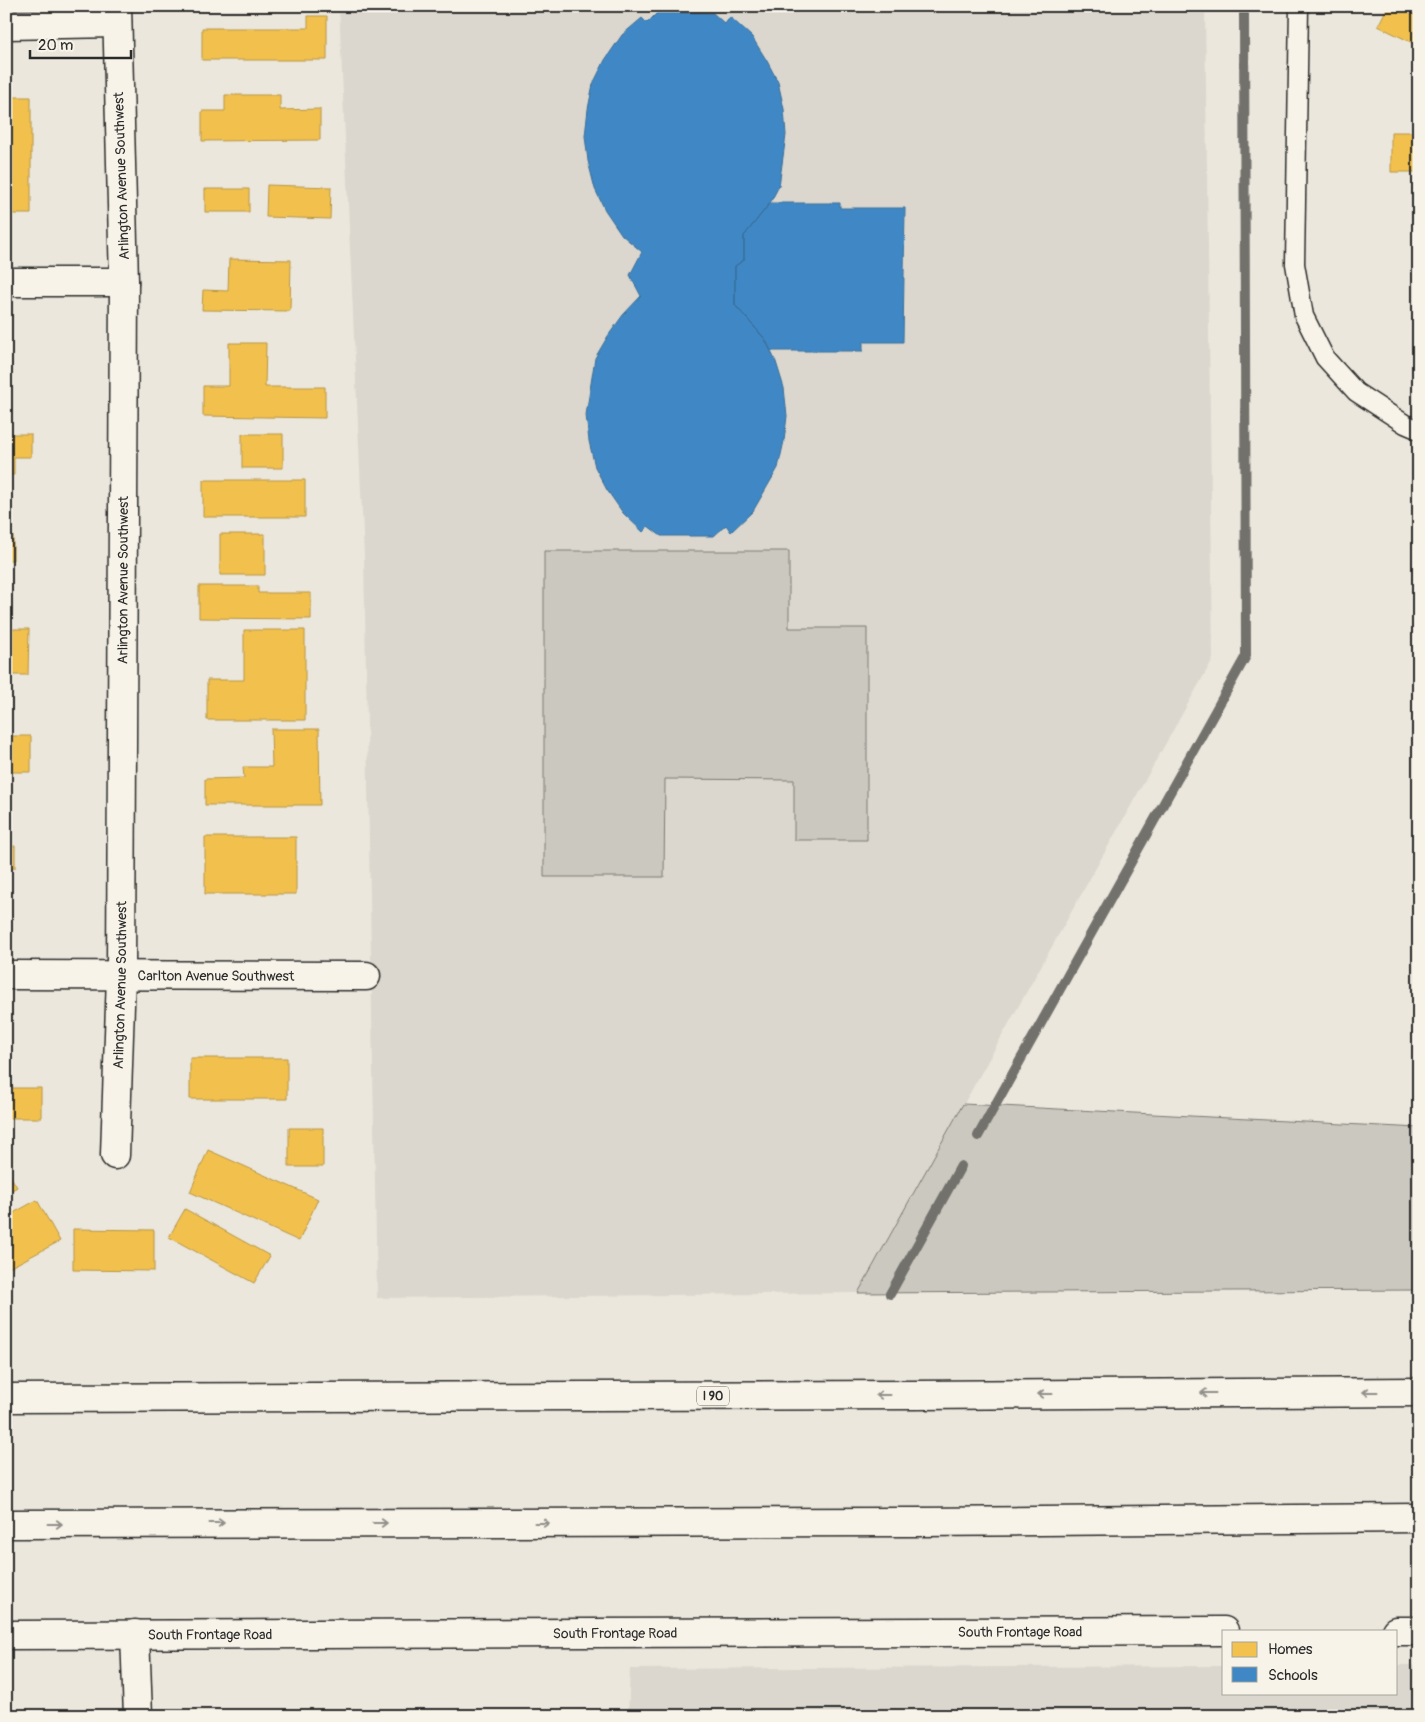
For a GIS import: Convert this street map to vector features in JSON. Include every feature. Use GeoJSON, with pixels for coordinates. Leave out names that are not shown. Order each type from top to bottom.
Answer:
{"type":"FeatureCollection","features":[{"type":"Feature","properties":{"kind":"main road"},"geometry":{"type":"LineString","coordinates":[[6,25],[117,15]]}},
{"type":"Feature","properties":{"kind":"main road","name":"Arlington Avenue Southwest"},"geometry":{"type":"LineString","coordinates":[[116,1155],[120,975],[124,282],[117,15]]}},
{"type":"Feature","properties":{"kind":"main road"},"geometry":{"type":"LineString","coordinates":[[6,282],[124,282]]}},
{"type":"Feature","properties":{"kind":"main road","name":"Carlton Avenue Southwest"},"geometry":{"type":"LineString","coordinates":[[6,975],[366,976]]}},
{"type":"Feature","properties":{"kind":"main road","name":"I 90"},"geometry":{"type":"LineString","coordinates":[[6,1398],[1419,1392]]}},
{"type":"Feature","properties":{"kind":"main road"},"geometry":{"type":"LineString","coordinates":[[6,1524],[916,1522],[1419,1518]]}},
{"type":"Feature","properties":{"kind":"main road","name":"South Frontage Road"},"geometry":{"type":"LineString","coordinates":[[6,1635],[1222,1631]]}},
{"type":"Feature","properties":{"kind":"main road"},"geometry":{"type":"LineString","coordinates":[[1398,1631],[1419,1631]]}},
{"type":"Feature","properties":{"kind":"main road"},"geometry":{"type":"LineString","coordinates":[[136,1634],[138,1716]]}},
{"type":"Feature","properties":{"kind":"lane"},"geometry":{"type":"LineString","coordinates":[[1299,6],[1295,264],[1304,316],[1325,358],[1356,392],[1406,424],[1419,430]]}},
{"type":"Feature","properties":{"kind":"shaded area"},"geometry":{"type":"Polygon","coordinates":[[[339,6],[1205,6],[1213,659],[858,1293],[377,1298],[364,556],[339,6]]]}},
{"type":"Feature","properties":{"kind":"shaded area"},"geometry":{"type":"Polygon","coordinates":[[[544,551],[789,551],[789,628],[867,628],[867,840],[794,840],[794,780],[665,779],[664,877],[544,877],[544,551]]]}},
{"type":"Feature","properties":{"kind":"shaded area"},"geometry":{"type":"Polygon","coordinates":[[[963,1104],[1419,1128],[1419,1290],[858,1293],[963,1104]]]}},
{"type":"Feature","properties":{"kind":"shaded area"},"geometry":{"type":"Polygon","coordinates":[[[1398,1665],[1419,1665],[1419,1716],[628,1716],[630,1669],[1222,1666],[1222,1694],[1398,1694],[1398,1665]]]}},
{"type":"Feature","properties":{"kind":"building: Homes"},"geometry":{"type":"Polygon","coordinates":[[[1388,6],[1398,6],[1419,16],[1419,46],[1378,26],[1388,6]]]}},
{"type":"Feature","properties":{"kind":"building: Homes"},"geometry":{"type":"Polygon","coordinates":[[[308,16],[327,16],[327,60],[202,60],[202,28],[308,28],[308,16]]]}},
{"type":"Feature","properties":{"kind":"building: Homes"},"geometry":{"type":"Polygon","coordinates":[[[225,95],[280,95],[280,110],[320,109],[320,140],[202,141],[202,111],[225,111],[225,95]]]}},
{"type":"Feature","properties":{"kind":"building: Homes"},"geometry":{"type":"Polygon","coordinates":[[[6,97],[31,97],[31,214],[6,214],[6,97]]]}},
{"type":"Feature","properties":{"kind":"building: Homes"},"geometry":{"type":"Polygon","coordinates":[[[1391,132],[1419,132],[1419,172],[1391,172],[1391,132]]]}},
{"type":"Feature","properties":{"kind":"building: Homes"},"geometry":{"type":"Polygon","coordinates":[[[267,185],[331,187],[330,219],[266,217],[267,185]]]}},
{"type":"Feature","properties":{"kind":"building: Homes"},"geometry":{"type":"Polygon","coordinates":[[[205,189],[249,189],[249,212],[205,212],[205,189]]]}},
{"type":"Feature","properties":{"kind":"building: Homes"},"geometry":{"type":"Polygon","coordinates":[[[229,259],[291,260],[290,311],[202,310],[203,290],[228,291],[229,259]]]}},
{"type":"Feature","properties":{"kind":"building: Homes"},"geometry":{"type":"Polygon","coordinates":[[[229,343],[266,343],[265,387],[325,387],[325,418],[203,416],[203,386],[229,386],[229,343]]]}},
{"type":"Feature","properties":{"kind":"building: Homes"},"geometry":{"type":"Polygon","coordinates":[[[6,434],[31,434],[31,457],[14,457],[14,475],[6,475],[6,434]]]}},
{"type":"Feature","properties":{"kind":"building: Homes"},"geometry":{"type":"Polygon","coordinates":[[[242,434],[283,434],[283,468],[242,468],[242,434]]]}},
{"type":"Feature","properties":{"kind":"building: Homes"},"geometry":{"type":"Polygon","coordinates":[[[203,480],[305,480],[305,517],[203,517],[203,480]]]}},
{"type":"Feature","properties":{"kind":"building: Homes"},"geometry":{"type":"Polygon","coordinates":[[[220,534],[265,534],[265,575],[220,575],[220,534]]]}},
{"type":"Feature","properties":{"kind":"building: Homes"},"geometry":{"type":"Polygon","coordinates":[[[6,536],[13,536],[13,560],[6,560],[6,536]]]}},
{"type":"Feature","properties":{"kind":"building: Homes"},"geometry":{"type":"Polygon","coordinates":[[[199,586],[258,586],[258,593],[311,593],[311,619],[199,618],[199,586]]]}},
{"type":"Feature","properties":{"kind":"building: Homes"},"geometry":{"type":"Polygon","coordinates":[[[6,629],[29,629],[28,675],[9,675],[9,694],[6,694],[6,629]]]}},
{"type":"Feature","properties":{"kind":"building: Homes"},"geometry":{"type":"Polygon","coordinates":[[[244,630],[305,630],[305,720],[207,720],[207,680],[244,680],[244,630]]]}},
{"type":"Feature","properties":{"kind":"building: Homes"},"geometry":{"type":"Polygon","coordinates":[[[271,729],[319,729],[320,805],[205,805],[205,779],[244,778],[243,767],[272,767],[271,729]]]}},
{"type":"Feature","properties":{"kind":"building: Homes"},"geometry":{"type":"Polygon","coordinates":[[[6,736],[31,736],[31,772],[6,772],[6,736]]]}},
{"type":"Feature","properties":{"kind":"building: Homes"},"geometry":{"type":"Polygon","coordinates":[[[205,837],[296,837],[296,894],[205,894],[205,837]]]}},
{"type":"Feature","properties":{"kind":"building: Homes"},"geometry":{"type":"Polygon","coordinates":[[[6,846],[15,846],[15,868],[6,868],[6,846]]]}},
{"type":"Feature","properties":{"kind":"building: Homes"},"geometry":{"type":"Polygon","coordinates":[[[190,1058],[287,1058],[287,1099],[190,1099],[190,1058]]]}},
{"type":"Feature","properties":{"kind":"building: Homes"},"geometry":{"type":"Polygon","coordinates":[[[6,1088],[41,1088],[41,1118],[6,1118],[6,1088]]]}},
{"type":"Feature","properties":{"kind":"building: Homes"},"geometry":{"type":"Polygon","coordinates":[[[289,1128],[323,1128],[323,1167],[289,1167],[289,1128]]]}},
{"type":"Feature","properties":{"kind":"building: Homes"},"geometry":{"type":"Polygon","coordinates":[[[208,1150],[318,1199],[299,1241],[190,1192],[208,1150]]]}},
{"type":"Feature","properties":{"kind":"building: Homes"},"geometry":{"type":"Polygon","coordinates":[[[6,1169],[17,1187],[6,1194],[6,1169]]]}},
{"type":"Feature","properties":{"kind":"building: Homes"},"geometry":{"type":"Polygon","coordinates":[[[37,1200],[60,1241],[7,1269],[6,1217],[37,1200]]]}},
{"type":"Feature","properties":{"kind":"building: Homes"},"geometry":{"type":"Polygon","coordinates":[[[185,1209],[270,1256],[254,1283],[169,1237],[185,1209]]]}},
{"type":"Feature","properties":{"kind":"building: Homes"},"geometry":{"type":"Polygon","coordinates":[[[73,1229],[154,1230],[154,1271],[73,1270],[73,1229]]]}},
{"type":"Feature","properties":{"kind":"building: Schools"},"geometry":{"type":"Polygon","coordinates":[[[658,12],[713,13],[725,24],[730,17],[752,37],[767,61],[778,82],[784,109],[786,135],[779,186],[770,203],[744,236],[744,260],[735,266],[735,305],[765,339],[776,362],[784,388],[787,416],[784,441],[778,468],[753,511],[731,532],[726,525],[714,536],[661,536],[648,526],[643,532],[623,513],[607,490],[595,467],[586,415],[595,358],[623,315],[641,296],[630,275],[642,252],[622,235],[605,210],[595,189],[588,161],[585,136],[588,109],[593,84],[605,60],[622,35],[642,18],[647,23],[658,12]]]}},
{"type":"Feature","properties":{"kind":"building: Schools"},"geometry":{"type":"Polygon","coordinates":[[[770,203],[840,203],[840,208],[905,208],[903,342],[863,342],[863,351],[771,351],[765,339],[735,305],[735,266],[744,260],[744,236],[770,203]]]}},
{"type":"Feature","properties":{"kind":"waterway"},"geometry":{"type":"LineString","coordinates":[[978,1136],[1246,656],[1244,14]]}},
{"type":"Feature","properties":{"kind":"waterway"},"geometry":{"type":"LineString","coordinates":[[890,1294],[961,1166]]}}]}
